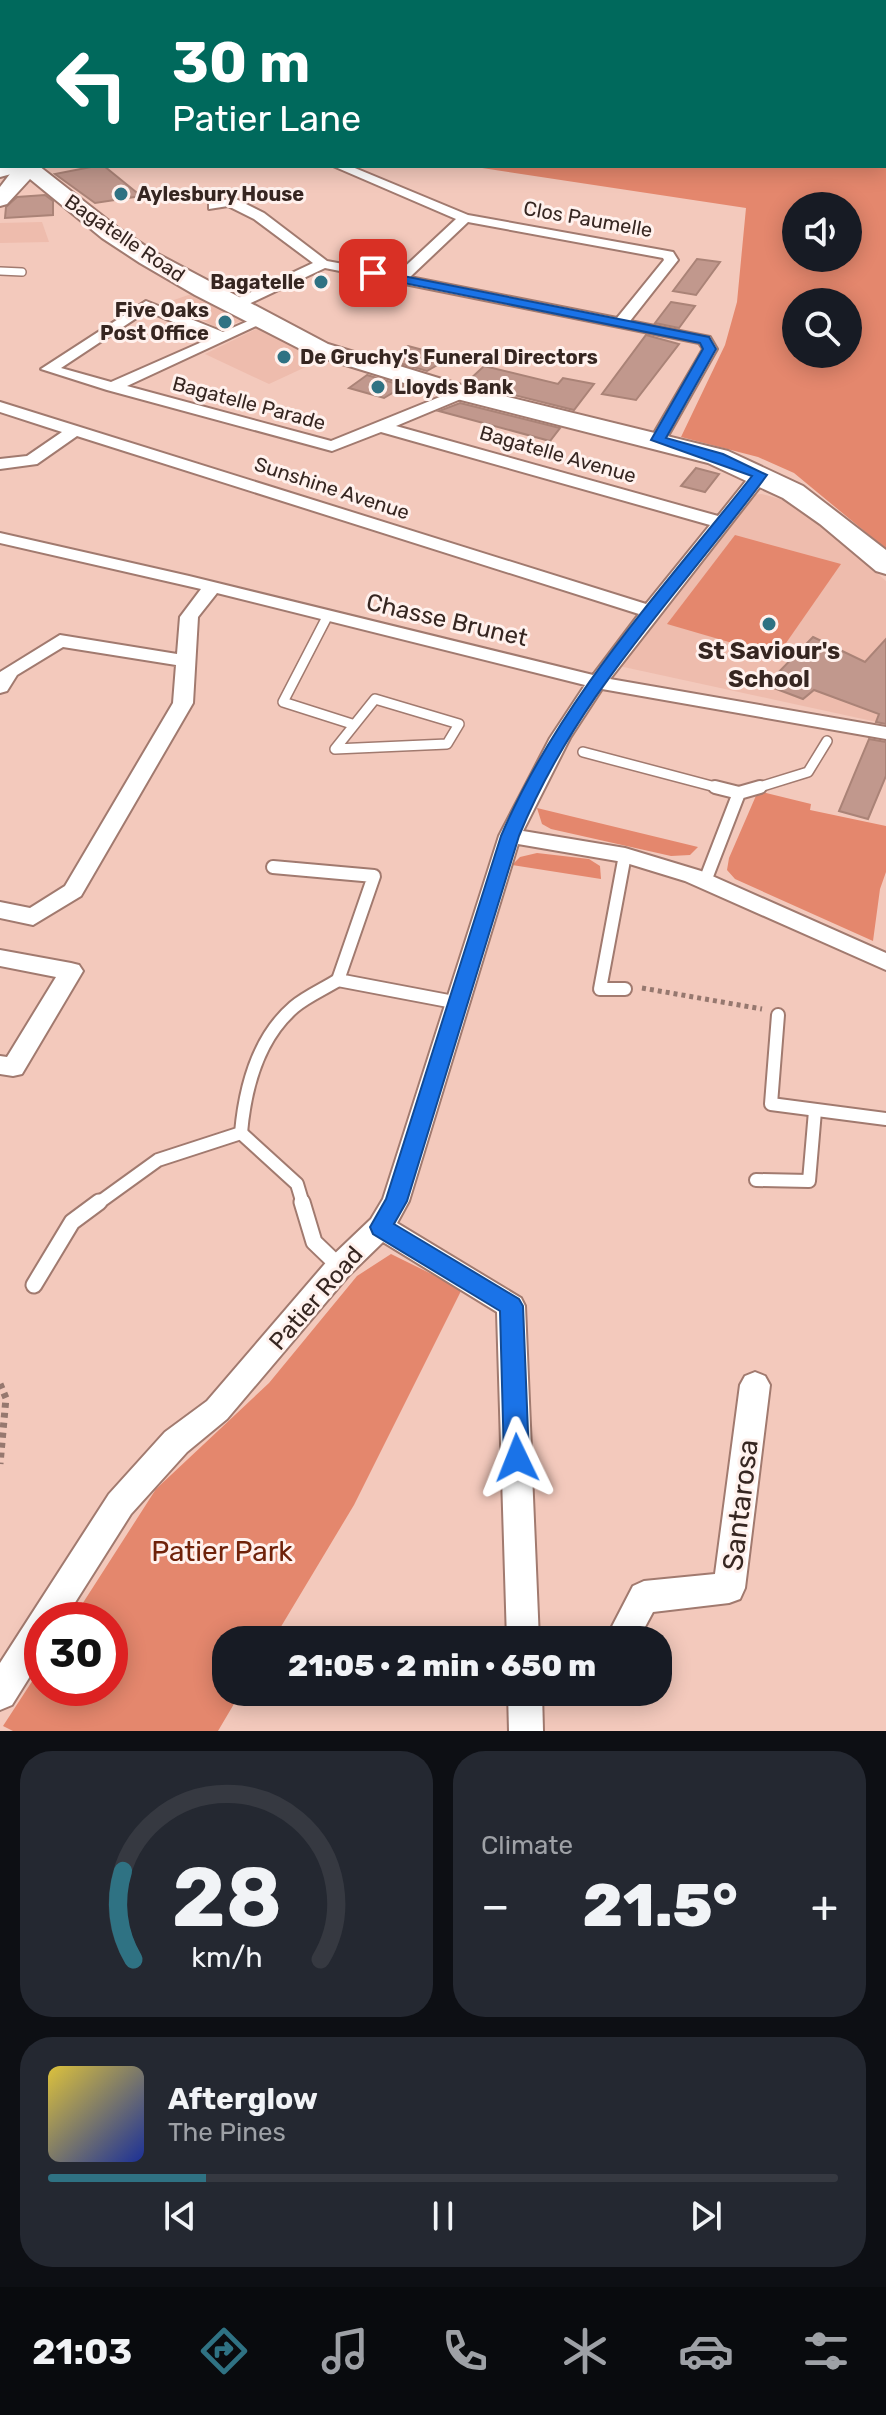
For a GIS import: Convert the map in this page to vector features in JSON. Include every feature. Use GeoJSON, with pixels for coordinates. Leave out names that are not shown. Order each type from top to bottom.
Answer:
{"type":"FeatureCollection","features":[{"type":"Feature","properties":{"kind":"main road","name":"Bagatelle Road"},"geometry":{"type":"LineString","coordinates":[[17,175],[233,306],[319,349],[462,393],[718,457],[793,492],[886,565]]}},
{"type":"Feature","properties":{"kind":"street"},"geometry":{"type":"LineString","coordinates":[[300,0],[309,0]]}},
{"type":"Feature","properties":{"kind":"street","name":"Clos Paumelle"},"geometry":{"type":"LineString","coordinates":[[344,168],[465,218],[668,255],[671,260],[621,322]]}},
{"type":"Feature","properties":{"kind":"street"},"geometry":{"type":"LineString","coordinates":[[214,206],[229,201],[259,216],[323,264],[705,340],[710,349],[658,440]]}},
{"type":"Feature","properties":{"kind":"street"},"geometry":{"type":"LineString","coordinates":[[400,279],[465,218]]}},
{"type":"Feature","properties":{"kind":"street"},"geometry":{"type":"LineString","coordinates":[[233,306],[323,264]]}},
{"type":"Feature","properties":{"kind":"street","name":"Bagatelle Parade"},"geometry":{"type":"LineString","coordinates":[[222,337],[146,305],[49,369],[332,446],[462,393]]}},
{"type":"Feature","properties":{"kind":"street","name":"Bagatelle Parade"},"geometry":{"type":"LineString","coordinates":[[112,387],[260,321]]}},
{"type":"Feature","properties":{"kind":"street","name":"Sunshine Avenue"},"geometry":{"type":"LineString","coordinates":[[0,407],[652,612]]}},
{"type":"Feature","properties":{"kind":"street","name":"Bagatelle Avenue"},"geometry":{"type":"LineString","coordinates":[[383,427],[722,523]]}},
{"type":"Feature","properties":{"kind":"street"},"geometry":{"type":"LineString","coordinates":[[0,464],[31,461],[75,430]]}},
{"type":"Feature","properties":{"kind":"street","name":"Patier Road"},"geometry":{"type":"LineString","coordinates":[[57,1602],[120,1504],[176,1442],[217,1410],[339,1267],[381,1227],[396,1201],[510,836],[529,790],[558,737],[596,682],[760,475]]}},
{"type":"Feature","properties":{"kind":"street","name":"Chasse Brunet"},"geometry":{"type":"LineString","coordinates":[[0,538],[596,682],[886,733]]}},
{"type":"Feature","properties":{"kind":"street"},"geometry":{"type":"LineString","coordinates":[[0,910],[33,917],[73,891],[183,703],[189,617],[212,587]]}},
{"type":"Feature","properties":{"kind":"street"},"geometry":{"type":"LineString","coordinates":[[0,687],[10,671],[60,641],[186,661]]}},
{"type":"Feature","properties":{"kind":"street"},"geometry":{"type":"LineString","coordinates":[[510,836],[625,855],[705,881],[886,962]]}},
{"type":"Feature","properties":{"kind":"street"},"geometry":{"type":"LineString","coordinates":[[0,958],[71,971],[13,1067],[0,1065]]}},
{"type":"Feature","properties":{"kind":"street"},"geometry":{"type":"LineString","coordinates":[[381,1227],[511,1306],[522,1626]]}},
{"type":"Feature","properties":{"kind":"street","name":"Santarosa"},"geometry":{"type":"LineString","coordinates":[[628,1626],[644,1597],[729,1588],[755,1385]]}},
{"type":"Feature","properties":{"kind":"street"},"geometry":{"type":"LineString","coordinates":[[0,1693],[24,1655]]}},
{"type":"Feature","properties":{"kind":"street"},"geometry":{"type":"LineString","coordinates":[[525,1706],[526,1731]]}},
{"type":"Feature","properties":{"kind":"lane"},"geometry":{"type":"LineString","coordinates":[[0,271],[22,272]]}},
{"type":"Feature","properties":{"kind":"lane"},"geometry":{"type":"LineString","coordinates":[[327,617],[283,702],[352,724]]}},
{"type":"Feature","properties":{"kind":"lane"},"geometry":{"type":"LineString","coordinates":[[375,699],[459,724],[447,744],[335,749],[352,724],[375,699]]}},
{"type":"Feature","properties":{"kind":"lane"},"geometry":{"type":"LineString","coordinates":[[583,752],[739,793],[808,772],[827,741]]}},
{"type":"Feature","properties":{"kind":"lane"},"geometry":{"type":"LineString","coordinates":[[705,881],[739,793]]}},
{"type":"Feature","properties":{"kind":"lane"},"geometry":{"type":"LineString","coordinates":[[625,855],[600,989],[625,989]]}},
{"type":"Feature","properties":{"kind":"lane"},"geometry":{"type":"LineString","coordinates":[[241,1133],[249,1082],[270,1038],[293,1007],[338,980],[374,876],[273,867]]}},
{"type":"Feature","properties":{"kind":"lane"},"geometry":{"type":"LineString","coordinates":[[338,980],[460,1003]]}},
{"type":"Feature","properties":{"kind":"lane"},"geometry":{"type":"LineString","coordinates":[[778,1015],[771,1104],[886,1119]]}},
{"type":"Feature","properties":{"kind":"lane"},"geometry":{"type":"LineString","coordinates":[[756,1180],[809,1181],[815,1111]]}},
{"type":"Feature","properties":{"kind":"lane"},"geometry":{"type":"LineString","coordinates":[[241,1133],[297,1184],[314,1242],[339,1267]]}},
{"type":"Feature","properties":{"kind":"lane"},"geometry":{"type":"LineString","coordinates":[[34,1285],[72,1222],[158,1160],[241,1133]]}},
{"type":"Feature","properties":{"kind":"path"},"geometry":{"type":"LineString","coordinates":[[625,989],[640,987],[757,1006],[778,1015]]}},
{"type":"Feature","properties":{"kind":"path"},"geometry":{"type":"LineString","coordinates":[[0,1384],[6,1398],[0,1464]]}},
{"type":"Feature","properties":{"kind":"shaded area"},"geometry":{"type":"Polygon","coordinates":[[[42,222],[49,242],[0,243],[0,223],[42,222]]]}},
{"type":"Feature","properties":{"kind":"shaded area"},"geometry":{"type":"Polygon","coordinates":[[[197,292],[247,319],[219,329],[168,302],[197,292]]]}},
{"type":"Feature","properties":{"kind":"shaded area"},"geometry":{"type":"Polygon","coordinates":[[[262,326],[325,358],[269,384],[205,354],[262,326]]]}},
{"type":"Feature","properties":{"kind":"shaded area","name":"St Saviour's School"},"geometry":{"type":"Polygon","coordinates":[[[762,494],[787,501],[831,533],[886,581],[886,724],[619,666],[751,495],[762,494]]]}},
{"type":"Feature","properties":{"kind":"green space"},"geometry":{"type":"Polygon","coordinates":[[[482,168],[886,168],[886,549],[794,473],[758,457],[681,437],[725,345],[737,302],[746,208],[482,168]]]}},
{"type":"Feature","properties":{"kind":"green space"},"geometry":{"type":"Polygon","coordinates":[[[735,535],[841,564],[777,656],[667,624],[735,535]]]}},
{"type":"Feature","properties":{"kind":"green space"},"geometry":{"type":"Polygon","coordinates":[[[758,791],[811,804],[810,810],[886,826],[886,872],[880,889],[873,941],[735,879],[727,870],[729,858],[758,791]]]}},
{"type":"Feature","properties":{"kind":"green space"},"geometry":{"type":"Polygon","coordinates":[[[537,808],[698,847],[690,855],[671,856],[551,829],[542,824],[537,808]]]}},
{"type":"Feature","properties":{"kind":"green space"},"geometry":{"type":"Polygon","coordinates":[[[537,853],[589,859],[600,866],[601,879],[512,865],[520,857],[537,853]]]}},
{"type":"Feature","properties":{"kind":"green space","name":"Patier Park"},"geometry":{"type":"Polygon","coordinates":[[[391,1254],[462,1289],[354,1505],[281,1626],[212,1626],[212,1706],[233,1706],[218,1731],[13,1731],[3,1726],[24,1694],[24,1706],[128,1706],[128,1602],[84,1602],[156,1489],[269,1383],[357,1276],[391,1254]]]}},
{"type":"Feature","properties":{"kind":"building"},"geometry":{"type":"Polygon","coordinates":[[[106,168],[141,196],[95,203],[55,174],[106,168]]]}},
{"type":"Feature","properties":{"kind":"building"},"geometry":{"type":"Polygon","coordinates":[[[45,195],[53,201],[53,215],[5,218],[6,207],[17,197],[45,195]]]}},
{"type":"Feature","properties":{"kind":"building"},"geometry":{"type":"Polygon","coordinates":[[[697,259],[720,262],[696,295],[673,291],[697,259]]]}},
{"type":"Feature","properties":{"kind":"building"},"geometry":{"type":"Polygon","coordinates":[[[671,302],[695,306],[679,328],[655,323],[671,302]]]}},
{"type":"Feature","properties":{"kind":"building"},"geometry":{"type":"Polygon","coordinates":[[[646,335],[679,344],[636,400],[602,394],[646,335]]]}},
{"type":"Feature","properties":{"kind":"building"},"geometry":{"type":"Polygon","coordinates":[[[408,346],[453,356],[427,371],[389,360],[408,346]]]}},
{"type":"Feature","properties":{"kind":"building"},"geometry":{"type":"Polygon","coordinates":[[[484,366],[558,384],[563,378],[594,384],[574,410],[466,383],[484,366]]]}},
{"type":"Feature","properties":{"kind":"building"},"geometry":{"type":"Polygon","coordinates":[[[367,375],[404,386],[384,398],[349,388],[367,375]]]}},
{"type":"Feature","properties":{"kind":"building"},"geometry":{"type":"Polygon","coordinates":[[[460,403],[560,428],[550,441],[439,411],[460,403]]]}},
{"type":"Feature","properties":{"kind":"building"},"geometry":{"type":"Polygon","coordinates":[[[696,468],[719,474],[705,492],[681,486],[696,468]]]}},
{"type":"Feature","properties":{"kind":"building"},"geometry":{"type":"Polygon","coordinates":[[[813,637],[865,662],[886,639],[886,724],[876,722],[879,714],[814,690],[803,699],[766,685],[813,637]]]}},
{"type":"Feature","properties":{"kind":"building"},"geometry":{"type":"Polygon","coordinates":[[[869,739],[886,742],[886,776],[868,819],[839,811],[869,739]]]}},
{"type":"Feature","properties":{"kind":"place","name":"Aylesbury House"},"geometry":{"type":"Point","coordinates":[121,194]}},
{"type":"Feature","properties":{"kind":"place","name":"Bagatelle"},"geometry":{"type":"Point","coordinates":[321,282]}},
{"type":"Feature","properties":{"kind":"place","name":"Five Oaks Post Office"},"geometry":{"type":"Point","coordinates":[225,322]}},
{"type":"Feature","properties":{"kind":"place","name":"De Gruchy's Funeral Directors"},"geometry":{"type":"Point","coordinates":[284,357]}},
{"type":"Feature","properties":{"kind":"place","name":"Lloyds Bank"},"geometry":{"type":"Point","coordinates":[378,387]}},
{"type":"Feature","properties":{"kind":"place","name":"St Saviour's School"},"geometry":{"type":"Point","coordinates":[769,624]}},
{"type":"Feature","properties":{"kind":"route"},"geometry":{"type":"LineString","coordinates":[[373,273],[705,340],[710,349],[658,440],[718,457],[760,475],[596,682],[558,737],[529,790],[510,836],[396,1201],[381,1227],[511,1306],[517,1458]]}}]}
